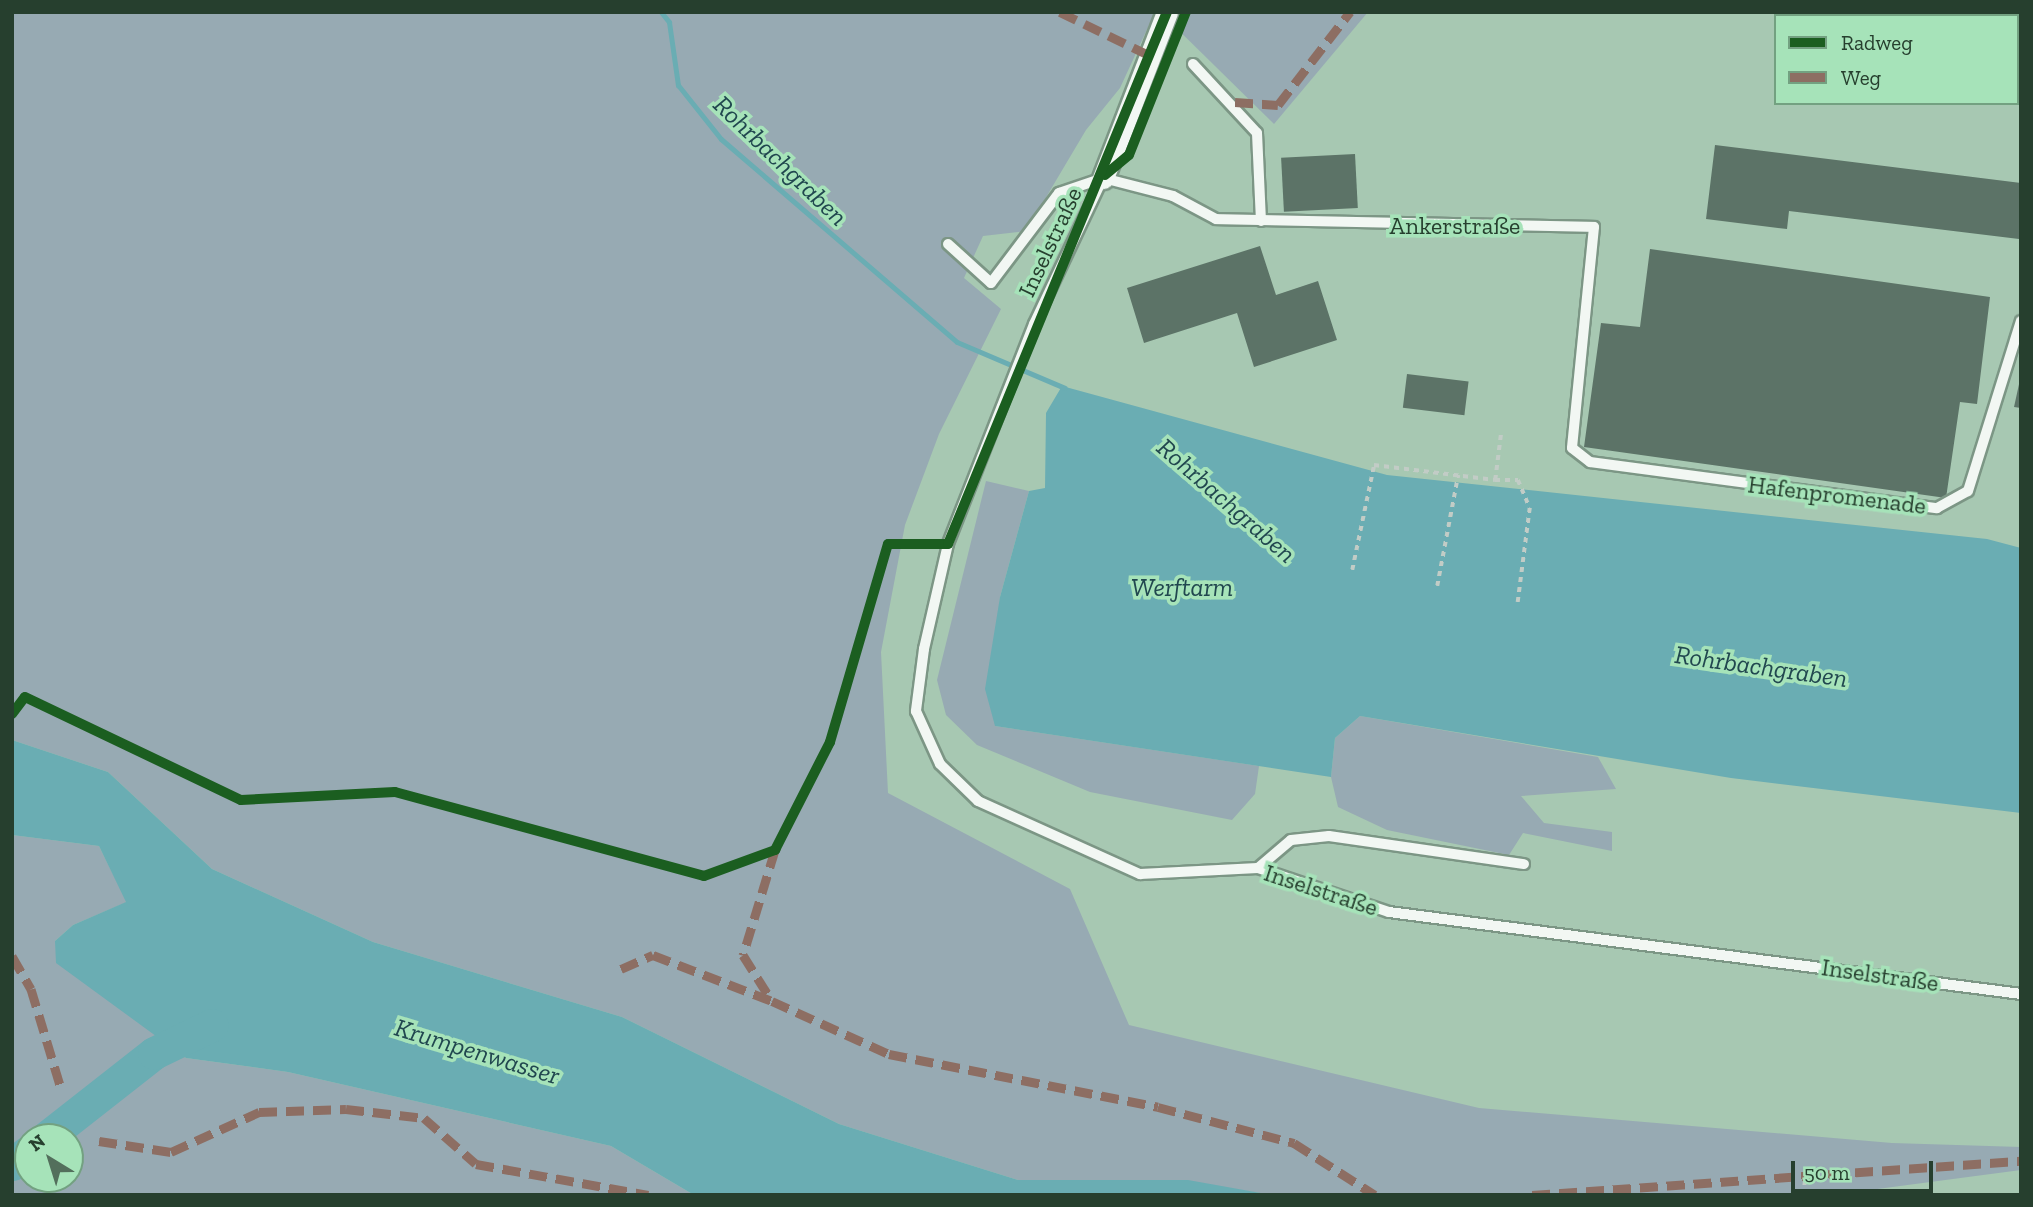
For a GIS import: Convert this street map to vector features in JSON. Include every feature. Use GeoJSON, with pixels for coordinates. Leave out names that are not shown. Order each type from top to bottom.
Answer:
{"type":"FeatureCollection","features":[{"type":"Feature","properties":{"kind":"street"},"geometry":{"type":"LineString","coordinates":[[1103,178],[1167,12]]}},
{"type":"Feature","properties":{"kind":"lane"},"geometry":{"type":"LineString","coordinates":[[1193,64],[1257,133],[1264,164],[1261,221]]}},
{"type":"Feature","properties":{"kind":"lane","name":"Ankerstraße"},"geometry":{"type":"LineString","coordinates":[[1103,178],[1173,196],[1216,219],[1594,227],[1572,448]]}},
{"type":"Feature","properties":{"kind":"lane"},"geometry":{"type":"LineString","coordinates":[[948,244],[991,283],[1059,193],[1081,180],[1103,178]]}},
{"type":"Feature","properties":{"kind":"lane","name":"Inselstraße"},"geometry":{"type":"LineString","coordinates":[[1103,178],[1034,324],[948,544],[924,649],[916,711],[940,764],[978,801],[1021,824],[1140,874],[1258,868],[1389,912],[2021,994]]}},
{"type":"Feature","properties":{"kind":"lane","name":"Hafenpromenade"},"geometry":{"type":"LineString","coordinates":[[1572,448],[1590,462],[1937,508],[1955,503],[1968,491],[2021,321]]}},
{"type":"Feature","properties":{"kind":"lane"},"geometry":{"type":"LineString","coordinates":[[1258,868],[1291,840],[1329,836],[1524,864]]}},
{"type":"Feature","properties":{"kind":"path"},"geometry":{"type":"LineString","coordinates":[[1495,480],[1501,432]]}},
{"type":"Feature","properties":{"kind":"path"},"geometry":{"type":"LineString","coordinates":[[1353,570],[1374,465],[1495,480],[1517,480],[1530,508],[1518,602]]}},
{"type":"Feature","properties":{"kind":"path"},"geometry":{"type":"LineString","coordinates":[[1437,586],[1458,475]]}},
{"type":"Feature","properties":{"kind":"path"},"geometry":{"type":"LineString","coordinates":[[1803,1195],[1805,1178]]}},
{"type":"Feature","properties":{"kind":"shaded area"},"geometry":{"type":"Polygon","coordinates":[[[12,12],[1155,12],[1120,88],[1086,130],[1026,231],[983,236],[964,278],[1001,309],[939,434],[905,525],[881,652],[888,793],[1070,889],[1129,1025],[1479,1108],[1892,1143],[2021,1147],[2021,1170],[1832,1195],[1272,1195],[1185,1181],[1018,1180],[839,1124],[622,1017],[373,942],[212,869],[108,772],[12,740],[12,12]]]}},
{"type":"Feature","properties":{"kind":"shaded area"},"geometry":{"type":"Polygon","coordinates":[[[1160,12],[1368,12],[1274,124],[1160,12]]]}},
{"type":"Feature","properties":{"kind":"shaded area"},"geometry":{"type":"Polygon","coordinates":[[[986,481],[1029,491],[1000,597],[995,726],[1259,766],[1255,794],[1232,820],[1090,792],[977,745],[946,715],[937,680],[986,481]]]}},
{"type":"Feature","properties":{"kind":"shaded area"},"geometry":{"type":"Polygon","coordinates":[[[1360,716],[1598,757],[1616,789],[1521,796],[1544,823],[1612,832],[1612,851],[1523,833],[1509,855],[1387,830],[1338,807],[1331,777],[1335,738],[1360,716]]]}},
{"type":"Feature","properties":{"kind":"shaded area"},"geometry":{"type":"Polygon","coordinates":[[[12,835],[99,846],[127,902],[73,925],[55,941],[186,1058],[288,1072],[611,1146],[694,1195],[12,1195],[12,835]]]}},
{"type":"Feature","properties":{"kind":"water","name":"Werftarm"},"geometry":{"type":"Polygon","coordinates":[[[1062,386],[1387,475],[1987,539],[2021,548],[2021,813],[1731,778],[1360,716],[1335,738],[1331,777],[995,726],[985,689],[1000,597],[1029,491],[1045,488],[1046,413],[1062,386]]]}},
{"type":"Feature","properties":{"kind":"water","name":"Krumpenwasser"},"geometry":{"type":"Polygon","coordinates":[[[12,740],[108,772],[212,869],[373,942],[622,1017],[839,1124],[1018,1180],[1188,1180],[1272,1195],[694,1195],[611,1146],[288,1072],[186,1058],[56,963],[55,941],[73,925],[126,902],[99,846],[12,835],[12,740]]]}},
{"type":"Feature","properties":{"kind":"building"},"geometry":{"type":"Polygon","coordinates":[[[1715,145],[2021,183],[2019,239],[1789,211],[1787,229],[1706,219],[1715,145]]]}},
{"type":"Feature","properties":{"kind":"building"},"geometry":{"type":"Polygon","coordinates":[[[1355,154],[1358,208],[1284,212],[1281,158],[1355,154]]]}},
{"type":"Feature","properties":{"kind":"building"},"geometry":{"type":"Polygon","coordinates":[[[1260,246],[1276,295],[1318,281],[1337,340],[1254,367],[1237,313],[1144,343],[1127,288],[1260,246]]]}},
{"type":"Feature","properties":{"kind":"building"},"geometry":{"type":"Polygon","coordinates":[[[1650,249],[1990,297],[1977,404],[1960,402],[1946,498],[1584,447],[1601,323],[1640,327],[1650,249]]]}},
{"type":"Feature","properties":{"kind":"building"},"geometry":{"type":"Polygon","coordinates":[[[1407,374],[1469,382],[1464,415],[1403,408],[1407,374]]]}},
{"type":"Feature","properties":{"kind":"building"},"geometry":{"type":"Polygon","coordinates":[[[2021,375],[2021,408],[2014,407],[2021,375]]]}},
{"type":"Feature","properties":{"kind":"waterway","name":"Rohrbachgraben"},"geometry":{"type":"LineString","coordinates":[[661,12],[669,22],[678,85],[721,139],[957,342],[1065,388]]}},
{"type":"Feature","properties":{"kind":"waterway"},"geometry":{"type":"LineString","coordinates":[[65,1123],[154,1053],[212,1025]]}},
{"type":"Feature","properties":{"kind":"marked path"},"geometry":{"type":"LineString","coordinates":[[1060,12],[1151,56]]}},
{"type":"Feature","properties":{"kind":"marked path"},"geometry":{"type":"LineString","coordinates":[[1235,102],[1278,105],[1350,12]]}},
{"type":"Feature","properties":{"kind":"marked path"},"geometry":{"type":"LineString","coordinates":[[775,850],[743,955],[772,1001],[889,1054],[1158,1107],[1294,1143],[1375,1195]]}},
{"type":"Feature","properties":{"kind":"marked path"},"geometry":{"type":"LineString","coordinates":[[621,969],[653,955],[772,1001]]}},
{"type":"Feature","properties":{"kind":"marked path"},"geometry":{"type":"LineString","coordinates":[[12,956],[31,989],[60,1085]]}},
{"type":"Feature","properties":{"kind":"marked path"},"geometry":{"type":"LineString","coordinates":[[99,1141],[171,1152],[259,1112],[346,1109],[424,1118],[476,1164],[648,1195]]}},
{"type":"Feature","properties":{"kind":"marked path"},"geometry":{"type":"LineString","coordinates":[[1532,1195],[2021,1161]]}},
{"type":"Feature","properties":{"kind":"cycle path"},"geometry":{"type":"LineString","coordinates":[[12,714],[25,697],[241,800],[395,792],[704,876],[775,850],[830,742],[888,544],[948,544],[1167,12]]}},
{"type":"Feature","properties":{"kind":"cycle path"},"geometry":{"type":"LineString","coordinates":[[1105,175],[1129,155],[1186,12]]}}]}
